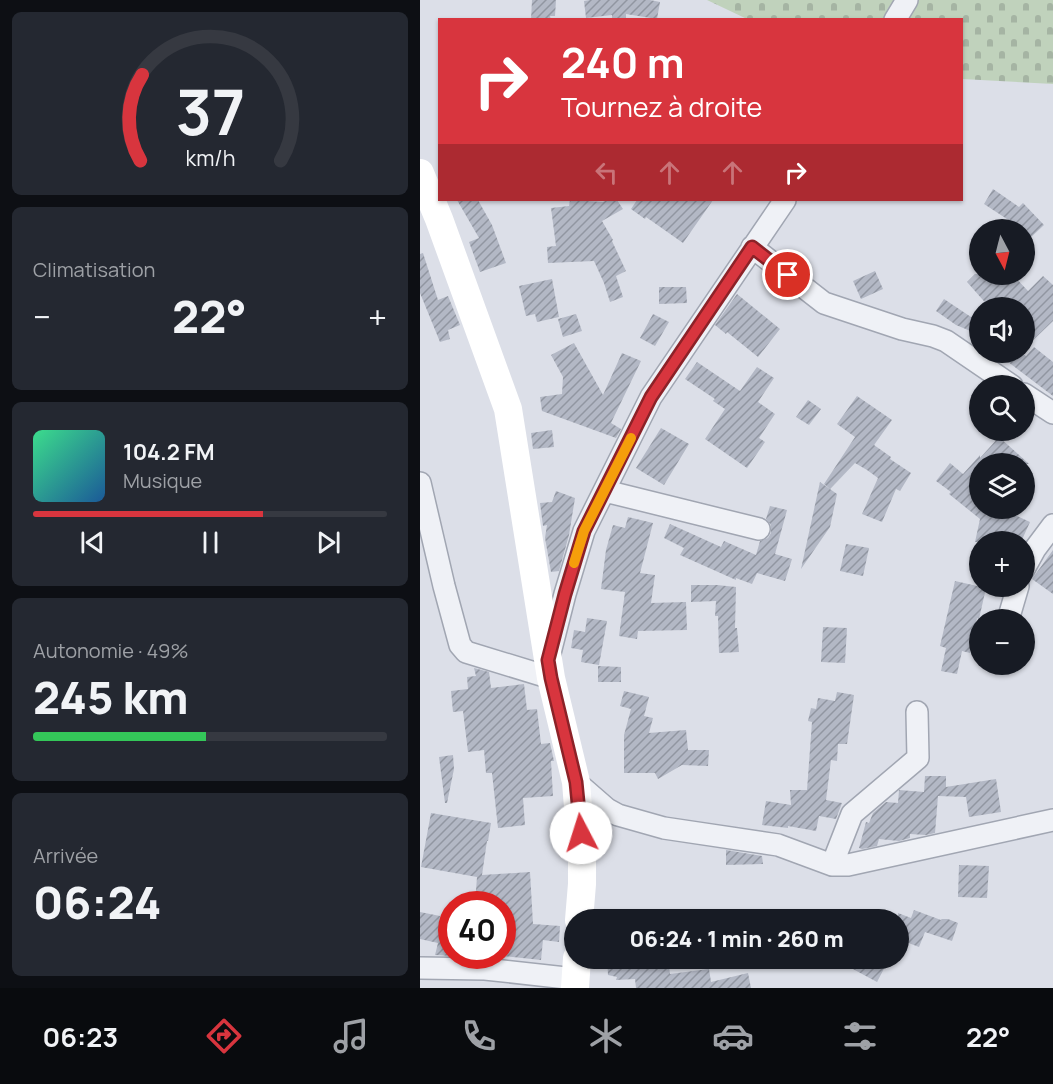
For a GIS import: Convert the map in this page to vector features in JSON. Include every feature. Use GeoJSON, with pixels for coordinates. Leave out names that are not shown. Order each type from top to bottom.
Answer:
{"type":"FeatureCollection","features":[{"type":"Feature","properties":{"kind":"street"},"geometry":{"type":"LineString","coordinates":[[896,18],[907,0]]}},
{"type":"Feature","properties":{"kind":"street"},"geometry":{"type":"LineString","coordinates":[[420,173],[508,408],[550,669],[576,782],[582,858],[580,909]]}},
{"type":"Feature","properties":{"kind":"street"},"geometry":{"type":"LineString","coordinates":[[550,669],[565,594],[581,541],[651,397],[784,201]]}},
{"type":"Feature","properties":{"kind":"street"},"geometry":{"type":"LineString","coordinates":[[752,247],[824,303],[946,341],[996,375]]}},
{"type":"Feature","properties":{"kind":"street"},"geometry":{"type":"LineString","coordinates":[[1035,401],[1053,413]]}},
{"type":"Feature","properties":{"kind":"street"},"geometry":{"type":"LineString","coordinates":[[420,483],[424,519],[460,645],[466,652],[550,669]]}},
{"type":"Feature","properties":{"kind":"street"},"geometry":{"type":"LineString","coordinates":[[605,491],[759,529]]}},
{"type":"Feature","properties":{"kind":"street"},"geometry":{"type":"LineString","coordinates":[[1035,549],[1053,525]]}},
{"type":"Feature","properties":{"kind":"street"},"geometry":{"type":"LineString","coordinates":[[832,865],[852,814],[918,758],[917,712]]}},
{"type":"Feature","properties":{"kind":"street"},"geometry":{"type":"LineString","coordinates":[[576,782],[607,809],[618,815],[664,828],[778,845],[832,865],[848,865],[1053,820]]}},
{"type":"Feature","properties":{"kind":"street"},"geometry":{"type":"LineString","coordinates":[[420,968],[485,969],[575,975]]}},
{"type":"Feature","properties":{"kind":"green space"},"geometry":{"type":"Polygon","coordinates":[[[707,0],[1053,0],[1053,84],[963,79],[963,18],[745,18],[707,0]]]}},
{"type":"Feature","properties":{"kind":"building"},"geometry":{"type":"Polygon","coordinates":[[[532,0],[556,0],[555,16],[531,18],[532,0]]]}},
{"type":"Feature","properties":{"kind":"building"},"geometry":{"type":"Polygon","coordinates":[[[650,0],[660,2],[657,18],[626,14],[626,18],[612,18],[612,15],[586,18],[584,1],[650,0]]]}},
{"type":"Feature","properties":{"kind":"building"},"geometry":{"type":"Polygon","coordinates":[[[993,189],[1019,207],[1023,203],[1044,225],[1035,233],[1035,219],[1007,219],[984,204],[993,189]]]}},
{"type":"Feature","properties":{"kind":"building"},"geometry":{"type":"Polygon","coordinates":[[[458,201],[479,201],[492,225],[506,263],[480,272],[469,242],[479,238],[458,201]]]}},
{"type":"Feature","properties":{"kind":"building"},"geometry":{"type":"Polygon","coordinates":[[[570,201],[618,201],[623,209],[602,221],[626,271],[616,276],[623,297],[610,302],[594,261],[548,263],[547,247],[556,246],[551,208],[569,206],[570,201]]]}},
{"type":"Feature","properties":{"kind":"building"},"geometry":{"type":"Polygon","coordinates":[[[636,201],[712,201],[683,243],[631,209],[636,201]]]}},
{"type":"Feature","properties":{"kind":"building"},"geometry":{"type":"Polygon","coordinates":[[[423,253],[438,300],[448,296],[460,325],[448,330],[450,339],[440,342],[420,293],[420,254],[423,253]]]}},
{"type":"Feature","properties":{"kind":"building"},"geometry":{"type":"Polygon","coordinates":[[[875,271],[883,289],[861,299],[853,281],[875,271]]]}},
{"type":"Feature","properties":{"kind":"building"},"geometry":{"type":"Polygon","coordinates":[[[1043,276],[1053,285],[1053,321],[1035,338],[1035,297],[980,297],[970,285],[1022,285],[1028,291],[1043,276]]]}},
{"type":"Feature","properties":{"kind":"building"},"geometry":{"type":"Polygon","coordinates":[[[552,279],[559,317],[537,322],[535,314],[526,316],[519,286],[552,279]]]}},
{"type":"Feature","properties":{"kind":"building"},"geometry":{"type":"Polygon","coordinates":[[[659,287],[686,287],[687,303],[659,304],[659,287]]]}},
{"type":"Feature","properties":{"kind":"building"},"geometry":{"type":"Polygon","coordinates":[[[737,294],[780,329],[758,357],[715,325],[737,294]]]}},
{"type":"Feature","properties":{"kind":"building"},"geometry":{"type":"Polygon","coordinates":[[[944,299],[969,316],[969,330],[956,325],[936,311],[944,299]]]}},
{"type":"Feature","properties":{"kind":"building"},"geometry":{"type":"Polygon","coordinates":[[[576,314],[582,331],[563,337],[558,319],[576,314]]]}},
{"type":"Feature","properties":{"kind":"building"},"geometry":{"type":"Polygon","coordinates":[[[653,314],[669,322],[655,346],[640,338],[653,314]]]}},
{"type":"Feature","properties":{"kind":"building"},"geometry":{"type":"Polygon","coordinates":[[[574,343],[603,395],[622,353],[641,361],[611,423],[621,429],[616,438],[542,411],[540,397],[562,394],[563,377],[551,355],[574,343]]]}},
{"type":"Feature","properties":{"kind":"building"},"geometry":{"type":"Polygon","coordinates":[[[1035,348],[1053,362],[1053,396],[1035,382],[1035,375],[1025,375],[1010,363],[1035,363],[1035,348]]]}},
{"type":"Feature","properties":{"kind":"building"},"geometry":{"type":"Polygon","coordinates":[[[697,362],[740,391],[757,367],[774,378],[758,402],[775,414],[759,438],[765,442],[747,468],[705,439],[725,409],[713,401],[715,399],[685,379],[697,362]]]}},
{"type":"Feature","properties":{"kind":"building"},"geometry":{"type":"Polygon","coordinates":[[[857,396],[892,420],[874,445],[911,473],[900,491],[896,489],[882,522],[862,514],[878,478],[867,470],[855,463],[830,489],[824,484],[855,437],[837,424],[857,396]]]}},
{"type":"Feature","properties":{"kind":"building"},"geometry":{"type":"Polygon","coordinates":[[[808,400],[821,409],[809,425],[796,417],[808,400]]]}},
{"type":"Feature","properties":{"kind":"building"},"geometry":{"type":"Polygon","coordinates":[[[661,428],[689,444],[664,485],[636,468],[661,428]]]}},
{"type":"Feature","properties":{"kind":"building"},"geometry":{"type":"Polygon","coordinates":[[[552,430],[554,447],[533,449],[531,433],[552,430]]]}},
{"type":"Feature","properties":{"kind":"building"},"geometry":{"type":"Polygon","coordinates":[[[995,441],[1003,441],[1017,453],[985,453],[995,441]]]}},
{"type":"Feature","properties":{"kind":"building"},"geometry":{"type":"Polygon","coordinates":[[[950,463],[963,474],[969,467],[969,510],[936,481],[950,463]]]}},
{"type":"Feature","properties":{"kind":"building"},"geometry":{"type":"Polygon","coordinates":[[[820,482],[837,494],[830,527],[801,569],[820,482]]]}},
{"type":"Feature","properties":{"kind":"building"},"geometry":{"type":"Polygon","coordinates":[[[556,491],[575,498],[569,535],[559,571],[551,572],[545,538],[547,525],[543,526],[540,503],[552,502],[556,491]]]}},
{"type":"Feature","properties":{"kind":"building"},"geometry":{"type":"Polygon","coordinates":[[[770,506],[787,510],[775,554],[792,559],[785,581],[757,573],[752,584],[736,578],[736,580],[680,555],[684,548],[664,538],[670,524],[721,547],[724,541],[756,555],[760,541],[768,538],[771,533],[771,525],[766,519],[770,506]]]}},
{"type":"Feature","properties":{"kind":"building"},"geometry":{"type":"Polygon","coordinates":[[[628,517],[653,523],[640,573],[655,575],[651,603],[686,602],[687,630],[638,631],[637,639],[619,636],[625,592],[601,589],[606,550],[613,525],[625,528],[628,517]]]}},
{"type":"Feature","properties":{"kind":"building"},"geometry":{"type":"Polygon","coordinates":[[[980,519],[1024,519],[1030,522],[1026,531],[977,531],[980,519]]]}},
{"type":"Feature","properties":{"kind":"building"},"geometry":{"type":"Polygon","coordinates":[[[846,544],[869,548],[863,576],[840,571],[846,544]]]}},
{"type":"Feature","properties":{"kind":"building"},"geometry":{"type":"Polygon","coordinates":[[[1053,550],[1053,594],[1035,581],[1035,575],[1053,550]]]}},
{"type":"Feature","properties":{"kind":"building"},"geometry":{"type":"Polygon","coordinates":[[[955,581],[969,584],[969,597],[984,597],[981,609],[969,609],[969,653],[962,651],[957,674],[941,671],[946,648],[940,646],[955,581]]]}},
{"type":"Feature","properties":{"kind":"building"},"geometry":{"type":"Polygon","coordinates":[[[691,585],[736,587],[735,628],[737,628],[739,652],[719,653],[718,616],[715,616],[716,601],[691,602],[691,585]]]}},
{"type":"Feature","properties":{"kind":"building"},"geometry":{"type":"Polygon","coordinates":[[[587,618],[607,621],[599,665],[581,662],[583,650],[571,648],[574,630],[585,632],[587,618]]]}},
{"type":"Feature","properties":{"kind":"building"},"geometry":{"type":"Polygon","coordinates":[[[823,627],[847,628],[845,663],[821,662],[823,627]]]}},
{"type":"Feature","properties":{"kind":"building"},"geometry":{"type":"Polygon","coordinates":[[[598,666],[621,667],[621,682],[598,682],[598,666]]]}},
{"type":"Feature","properties":{"kind":"building"},"geometry":{"type":"Polygon","coordinates":[[[474,668],[489,672],[491,688],[524,684],[527,710],[537,709],[541,744],[550,743],[554,761],[551,761],[553,796],[523,798],[525,825],[498,828],[492,773],[486,773],[484,750],[468,752],[463,711],[453,712],[451,691],[468,689],[467,677],[476,676],[474,668]]]}},
{"type":"Feature","properties":{"kind":"building"},"geometry":{"type":"Polygon","coordinates":[[[624,691],[649,697],[644,716],[653,718],[649,733],[686,730],[688,750],[709,750],[708,766],[682,765],[658,779],[655,773],[624,773],[624,735],[631,709],[620,706],[624,691]]]}},
{"type":"Feature","properties":{"kind":"building"},"geometry":{"type":"Polygon","coordinates":[[[837,692],[854,695],[847,744],[838,744],[837,761],[831,760],[826,800],[842,803],[836,819],[819,816],[816,831],[788,826],[788,828],[762,825],[766,801],[791,805],[790,790],[807,790],[812,722],[808,721],[811,708],[816,709],[818,698],[835,701],[837,692]]]}},
{"type":"Feature","properties":{"kind":"building"},"geometry":{"type":"Polygon","coordinates":[[[453,755],[454,769],[447,803],[445,803],[439,757],[453,755]]]}},
{"type":"Feature","properties":{"kind":"building"},"geometry":{"type":"Polygon","coordinates":[[[925,776],[946,776],[946,787],[996,779],[1001,812],[969,817],[966,797],[938,796],[935,833],[910,834],[910,838],[899,841],[879,839],[877,846],[859,848],[866,822],[869,823],[873,813],[886,802],[898,803],[899,790],[924,792],[925,776]]]}},
{"type":"Feature","properties":{"kind":"building"},"geometry":{"type":"Polygon","coordinates":[[[431,813],[491,823],[482,875],[530,872],[533,924],[560,926],[559,942],[543,940],[541,960],[516,957],[516,891],[476,891],[477,877],[421,867],[431,813]]]}},
{"type":"Feature","properties":{"kind":"building"},"geometry":{"type":"Polygon","coordinates":[[[726,850],[762,856],[763,864],[726,865],[726,850]]]}},
{"type":"Feature","properties":{"kind":"building"},"geometry":{"type":"Polygon","coordinates":[[[959,865],[989,866],[987,898],[958,897],[959,865]]]}},
{"type":"Feature","properties":{"kind":"building"},"geometry":{"type":"Polygon","coordinates":[[[914,910],[941,920],[948,919],[958,923],[952,941],[925,932],[919,947],[909,943],[909,917],[911,918],[914,910]]]}},
{"type":"Feature","properties":{"kind":"building"},"geometry":{"type":"Polygon","coordinates":[[[420,912],[438,916],[438,943],[420,939],[420,912]]]}},
{"type":"Feature","properties":{"kind":"building"},"geometry":{"type":"Polygon","coordinates":[[[608,969],[669,969],[670,974],[709,969],[711,982],[748,973],[751,988],[636,988],[635,979],[616,980],[617,977],[608,975],[608,969]]]}},
{"type":"Feature","properties":{"kind":"building"},"geometry":{"type":"Polygon","coordinates":[[[853,969],[884,969],[877,982],[853,969]]]}},
{"type":"Feature","properties":{"kind":"slow traffic"},"geometry":{"type":"LineString","coordinates":[[574,563],[584,531],[631,438]]}},
{"type":"Feature","properties":{"kind":"route"},"geometry":{"type":"LineString","coordinates":[[581,833],[576,782],[548,660],[584,531],[651,397],[752,247],[788,275]]}}]}
